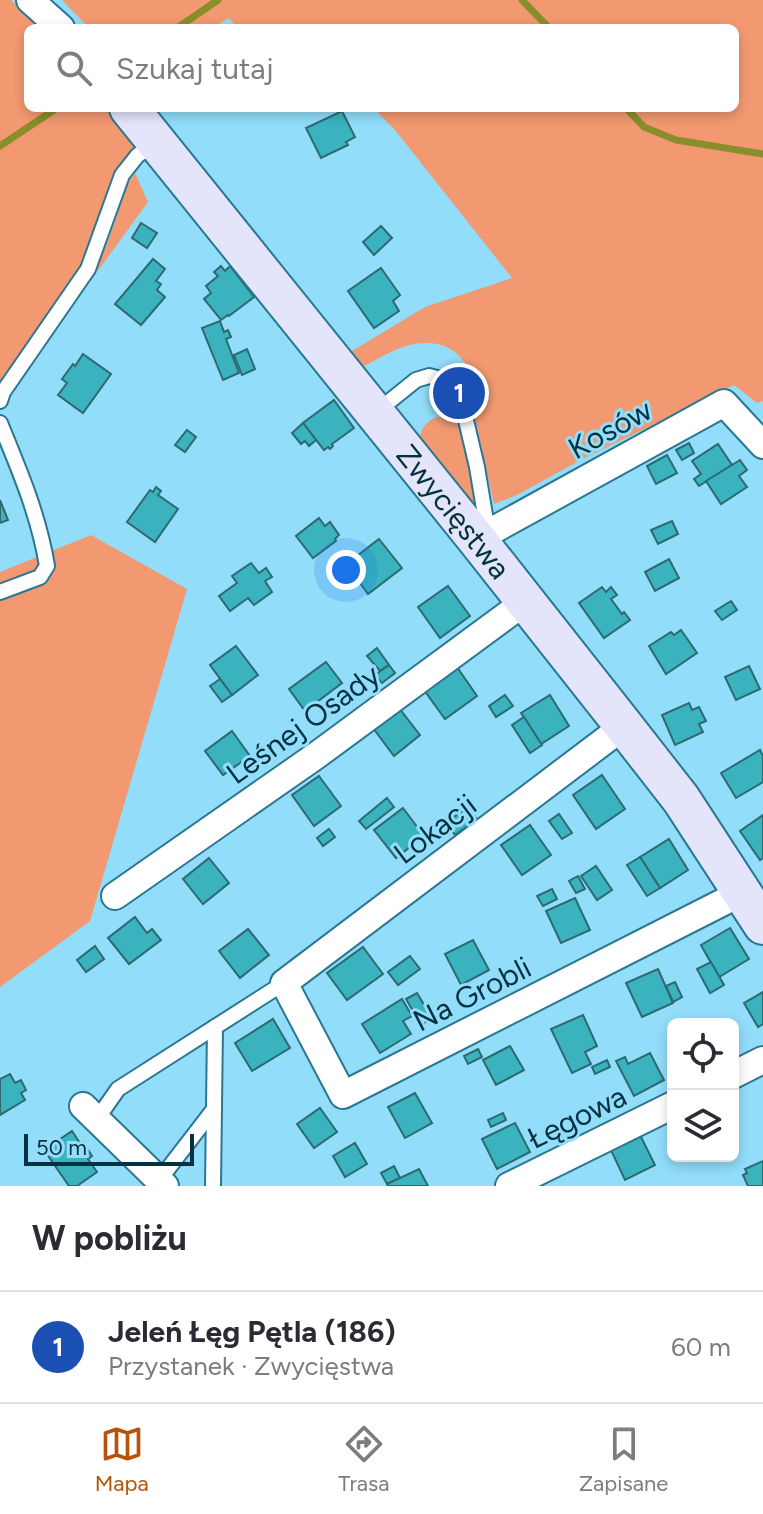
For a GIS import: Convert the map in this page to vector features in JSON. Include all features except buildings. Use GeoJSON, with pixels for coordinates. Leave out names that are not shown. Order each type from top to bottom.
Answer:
{"type":"FeatureCollection","features":[{"type":"Feature","properties":{"kind":"street"},"geometry":{"type":"LineString","coordinates":[[30,0],[57,24]]}},
{"type":"Feature","properties":{"kind":"street","name":"Zwycięstwa"},"geometry":{"type":"LineString","coordinates":[[132,112],[375,413],[483,537],[526,601],[681,799],[763,925]]}},
{"type":"Feature","properties":{"kind":"street","name":"Kosów"},"geometry":{"type":"LineString","coordinates":[[483,537],[724,403],[763,445]]}},
{"type":"Feature","properties":{"kind":"street","name":"Leśnej Osady"},"geometry":{"type":"LineString","coordinates":[[115,896],[317,755],[526,601]]}},
{"type":"Feature","properties":{"kind":"street","name":"Lokacji"},"geometry":{"type":"LineString","coordinates":[[284,983],[624,726]]}},
{"type":"Feature","properties":{"kind":"street","name":"Na Grobli"},"geometry":{"type":"LineString","coordinates":[[284,983],[343,1095],[743,892]]}},
{"type":"Feature","properties":{"kind":"street"},"geometry":{"type":"LineString","coordinates":[[739,1072],[763,1060]]}},
{"type":"Feature","properties":{"kind":"street","name":"Łęgowa"},"geometry":{"type":"LineString","coordinates":[[509,1186],[667,1108]]}},
{"type":"Feature","properties":{"kind":"street"},"geometry":{"type":"LineString","coordinates":[[90,1113],[159,1184]]}},
{"type":"Feature","properties":{"kind":"lane"},"geometry":{"type":"LineString","coordinates":[[0,401],[3,392],[88,269],[122,175],[137,156],[157,141]]}},
{"type":"Feature","properties":{"kind":"lane"},"geometry":{"type":"LineString","coordinates":[[375,413],[416,380],[429,376],[453,386],[461,399],[477,467],[483,537]]}},
{"type":"Feature","properties":{"kind":"lane"},"geometry":{"type":"LineString","coordinates":[[0,423],[23,478],[47,566],[40,577],[0,592]]}},
{"type":"Feature","properties":{"kind":"lane"},"geometry":{"type":"LineString","coordinates":[[90,1113],[118,1089],[284,983]]}},
{"type":"Feature","properties":{"kind":"lane"},"geometry":{"type":"LineString","coordinates":[[213,1186],[215,1027]]}},
{"type":"Feature","properties":{"kind":"lane"},"geometry":{"type":"LineString","coordinates":[[159,1184],[214,1109]]}},
{"type":"Feature","properties":{"kind":"shaded area"},"geometry":{"type":"Polygon","coordinates":[[[0,0],[11,0],[36,24],[24,24],[24,112],[118,112],[140,137],[118,170],[80,268],[0,388],[0,0]]]}},
{"type":"Feature","properties":{"kind":"shaded area"},"geometry":{"type":"Polygon","coordinates":[[[62,0],[763,0],[763,401],[757,403],[734,385],[494,504],[474,414],[480,413],[464,361],[448,348],[429,343],[406,346],[360,368],[347,354],[425,307],[512,278],[395,130],[377,112],[739,112],[739,24],[234,24],[229,18],[219,24],[85,24],[62,0]]]}},
{"type":"Feature","properties":{"kind":"shaded area"},"geometry":{"type":"Polygon","coordinates":[[[135,173],[148,202],[89,283],[107,244],[127,185],[135,173]]]}},
{"type":"Feature","properties":{"kind":"shaded area"},"geometry":{"type":"Polygon","coordinates":[[[436,417],[452,421],[462,434],[479,520],[419,441],[424,426],[436,417]]]}},
{"type":"Feature","properties":{"kind":"shaded area"},"geometry":{"type":"Polygon","coordinates":[[[91,535],[187,589],[90,921],[0,987],[0,572],[91,535]]]}},
{"type":"Feature","properties":{"kind":"waterway"},"geometry":{"type":"LineString","coordinates":[[183,24],[218,0]]}},
{"type":"Feature","properties":{"kind":"waterway"},"geometry":{"type":"LineString","coordinates":[[522,0],[545,24]]}},
{"type":"Feature","properties":{"kind":"waterway"},"geometry":{"type":"LineString","coordinates":[[0,146],[51,112]]}},
{"type":"Feature","properties":{"kind":"waterway"},"geometry":{"type":"LineString","coordinates":[[630,112],[644,127],[676,140],[763,154]]}},
{"type":"Feature","properties":{"kind":"place","name":"Jeleń Łęg Pętla (186)"},"geometry":{"type":"Point","coordinates":[459,393]}}]}
